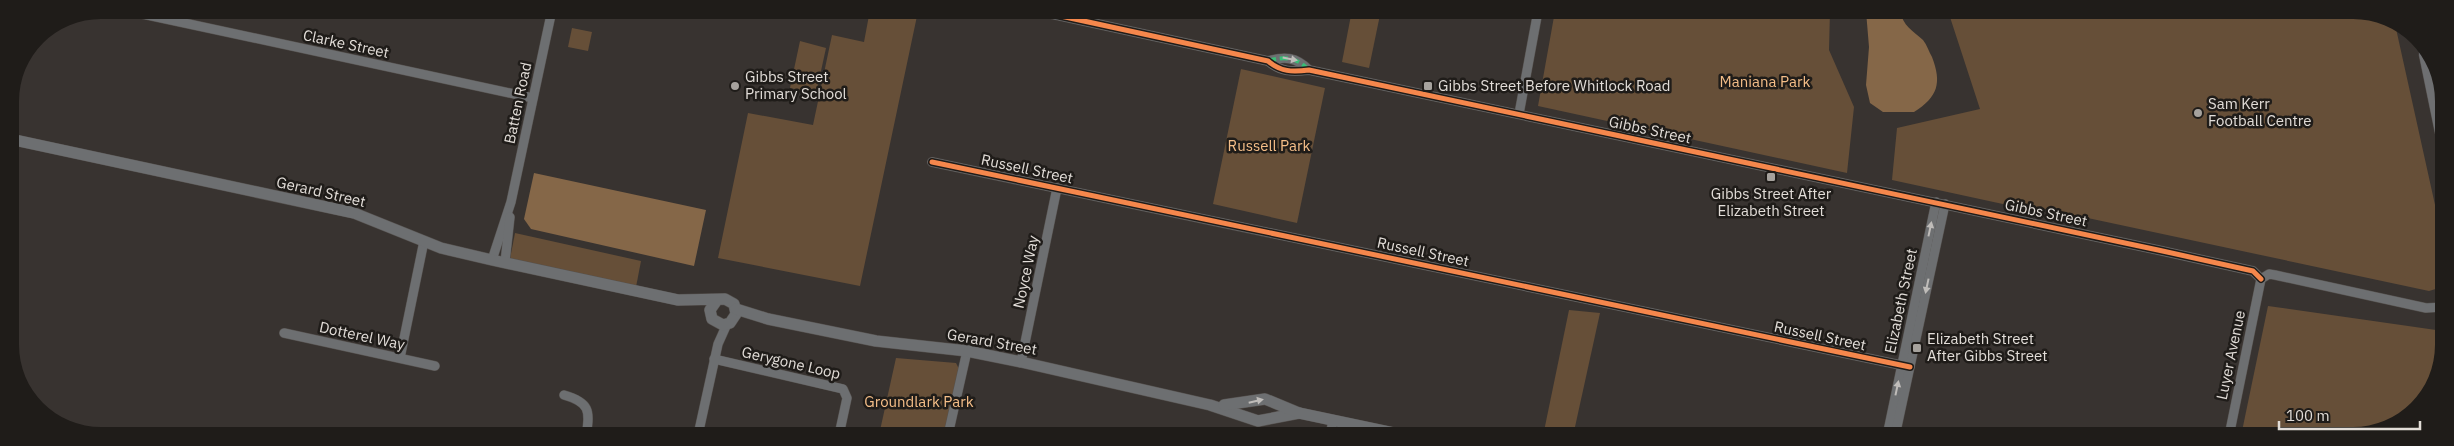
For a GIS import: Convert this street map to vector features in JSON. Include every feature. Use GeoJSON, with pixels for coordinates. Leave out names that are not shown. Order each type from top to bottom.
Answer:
{"type":"FeatureCollection","features":[{"type":"Feature","properties":{"kind":"main road"},"geometry":{"type":"LineString","coordinates":[[2429,70],[2435,97]]}},
{"type":"Feature","properties":{"kind":"street","name":"Clarke Street"},"geometry":{"type":"LineString","coordinates":[[166,19],[533,98]]}},
{"type":"Feature","properties":{"kind":"street","name":"Batten Road"},"geometry":{"type":"LineString","coordinates":[[492,260],[511,202],[550,19]]}},
{"type":"Feature","properties":{"kind":"street","name":"Gibbs Street"},"geometry":{"type":"LineString","coordinates":[[1074,19],[1268,61],[1290,58],[1301,62],[1309,70]]}},
{"type":"Feature","properties":{"kind":"street"},"geometry":{"type":"LineString","coordinates":[[1518,114],[1537,19]]}},
{"type":"Feature","properties":{"kind":"street","name":"Gibbs Street"},"geometry":{"type":"LineString","coordinates":[[1268,61],[1281,70],[1292,72],[1309,70],[1940,203],[2252,271],[2261,279]]}},
{"type":"Feature","properties":{"kind":"street","name":"Gerard Street"},"geometry":{"type":"LineString","coordinates":[[19,141],[354,213],[441,248],[678,300],[729,300],[736,309],[768,319],[876,341],[967,351],[1021,362],[1210,404],[1258,421],[1299,413]]}},
{"type":"Feature","properties":{"kind":"street","name":"Russell Street"},"geometry":{"type":"LineString","coordinates":[[932,162],[1906,366]]}},
{"type":"Feature","properties":{"kind":"street","name":"Noyce Way"},"geometry":{"type":"LineString","coordinates":[[1021,362],[1058,188]]}},
{"type":"Feature","properties":{"kind":"street","name":"Batten Road"},"geometry":{"type":"LineString","coordinates":[[505,262],[511,202]]}},
{"type":"Feature","properties":{"kind":"street","name":"Elizabeth Street"},"geometry":{"type":"LineString","coordinates":[[1896,427],[1906,366],[1940,203]]}},
{"type":"Feature","properties":{"kind":"street"},"geometry":{"type":"LineString","coordinates":[[400,358],[424,241]]}},
{"type":"Feature","properties":{"kind":"street"},"geometry":{"type":"LineString","coordinates":[[2261,279],[2269,274],[2426,308],[2435,307]]}},
{"type":"Feature","properties":{"kind":"street","name":"Luyer Avenue"},"geometry":{"type":"LineString","coordinates":[[2231,427],[2261,279]]}},
{"type":"Feature","properties":{"kind":"street","name":"Gerard Street"},"geometry":{"type":"LineString","coordinates":[[678,300],[721,320],[768,319]]}},
{"type":"Feature","properties":{"kind":"street"},"geometry":{"type":"LineString","coordinates":[[700,427],[718,344],[721,320],[712,305],[717,300]]}},
{"type":"Feature","properties":{"kind":"street"},"geometry":{"type":"LineString","coordinates":[[721,320],[736,309]]}},
{"type":"Feature","properties":{"kind":"street","name":"Dotterel Way"},"geometry":{"type":"LineString","coordinates":[[284,333],[434,366]]}},
{"type":"Feature","properties":{"kind":"street"},"geometry":{"type":"LineString","coordinates":[[950,427],[967,351]]}},
{"type":"Feature","properties":{"kind":"street","name":"Gerygone Loop"},"geometry":{"type":"LineString","coordinates":[[714,359],[843,389],[847,398],[841,427]]}},
{"type":"Feature","properties":{"kind":"street","name":"Elizabeth Street"},"geometry":{"type":"LineString","coordinates":[[1889,427],[1906,366]]}},
{"type":"Feature","properties":{"kind":"street"},"geometry":{"type":"LineString","coordinates":[[564,395],[576,399],[586,407],[589,421],[588,427]]}},
{"type":"Feature","properties":{"kind":"street","name":"Gerard Street"},"geometry":{"type":"LineString","coordinates":[[1210,404],[1239,404],[1261,398],[1299,413],[1366,427]]}},
{"type":"Feature","properties":{"kind":"street"},"geometry":{"type":"LineString","coordinates":[[1332,427],[1334,420]]}},
{"type":"Feature","properties":{"kind":"green space"},"geometry":{"type":"Polygon","coordinates":[[[868,19],[916,19],[860,286],[718,258],[748,113],[813,125],[832,35],[864,42],[868,19]]]}},
{"type":"Feature","properties":{"kind":"green space"},"geometry":{"type":"Polygon","coordinates":[[[1350,19],[1379,19],[1369,68],[1342,62],[1350,19]]]}},
{"type":"Feature","properties":{"kind":"green space","name":"Maniana Park"},"geometry":{"type":"Polygon","coordinates":[[[1554,19],[1830,19],[1829,50],[1854,107],[1847,173],[1538,106],[1554,19]]]}},
{"type":"Feature","properties":{"kind":"green space","name":"Sam Kerr Football Centre"},"geometry":{"type":"Polygon","coordinates":[[[1951,19],[2364,19],[2385,25],[2397,32],[2435,205],[2435,289],[2429,291],[2041,208],[2040,212],[1892,180],[1897,128],[1980,109],[1951,19]]]}},
{"type":"Feature","properties":{"kind":"green space"},"geometry":{"type":"Polygon","coordinates":[[[572,28],[592,32],[588,51],[568,47],[572,28]]]}},
{"type":"Feature","properties":{"kind":"green space"},"geometry":{"type":"Polygon","coordinates":[[[800,41],[826,48],[816,94],[790,88],[800,41]]]}},
{"type":"Feature","properties":{"kind":"green space","name":"Russell Park"},"geometry":{"type":"Polygon","coordinates":[[[1241,69],[1325,88],[1297,223],[1213,204],[1241,69]]]}},
{"type":"Feature","properties":{"kind":"green space"},"geometry":{"type":"Polygon","coordinates":[[[515,233],[641,261],[636,287],[510,259],[515,233]]]}},
{"type":"Feature","properties":{"kind":"green space"},"geometry":{"type":"Polygon","coordinates":[[[2268,306],[2435,330],[2435,356],[2431,372],[2418,395],[2407,407],[2394,416],[2369,426],[2243,427],[2268,306]]]}},
{"type":"Feature","properties":{"kind":"green space"},"geometry":{"type":"Polygon","coordinates":[[[1569,310],[1600,313],[1575,427],[1545,427],[1569,310]]]}},
{"type":"Feature","properties":{"kind":"green space","name":"Groundlark Park"},"geometry":{"type":"Polygon","coordinates":[[[896,358],[956,363],[959,369],[947,427],[881,427],[896,358]]]}},
{"type":"Feature","properties":{"kind":"shaded area"},"geometry":{"type":"Polygon","coordinates":[[[1867,19],[1903,19],[1912,31],[1923,40],[1932,57],[1937,74],[1936,89],[1933,95],[1914,112],[1883,112],[1870,103],[1866,85],[1869,47],[1867,19]]]}},
{"type":"Feature","properties":{"kind":"shaded area"},"geometry":{"type":"Polygon","coordinates":[[[534,173],[706,210],[694,266],[531,229],[524,219],[534,173]]]}},
{"type":"Feature","properties":{"kind":"marked path"},"geometry":{"type":"LineString","coordinates":[[1268,61],[1280,58],[1295,60],[1309,70]]}},
{"type":"Feature","properties":{"kind":"cycle path"},"geometry":{"type":"LineString","coordinates":[[1074,19],[1268,61],[1277,67],[1287,70],[1309,70],[2158,250],[2253,271],[2261,279]]}},
{"type":"Feature","properties":{"kind":"cycle path"},"geometry":{"type":"LineString","coordinates":[[932,162],[1910,367]]}},
{"type":"Feature","properties":{"kind":"place","name":"Gibbs Street Primary School"},"geometry":{"type":"Point","coordinates":[735,86]}},
{"type":"Feature","properties":{"kind":"place","name":"Gibbs Street Before Whitlock Road"},"geometry":{"type":"Point","coordinates":[1428,86]}},
{"type":"Feature","properties":{"kind":"place","name":"Sam Kerr Football Centre"},"geometry":{"type":"Point","coordinates":[2198,113]}},
{"type":"Feature","properties":{"kind":"place","name":"Gibbs Street After Elizabeth Street"},"geometry":{"type":"Point","coordinates":[1771,177]}},
{"type":"Feature","properties":{"kind":"place","name":"Elizabeth Street After Gibbs Street"},"geometry":{"type":"Point","coordinates":[1917,348]}}]}
